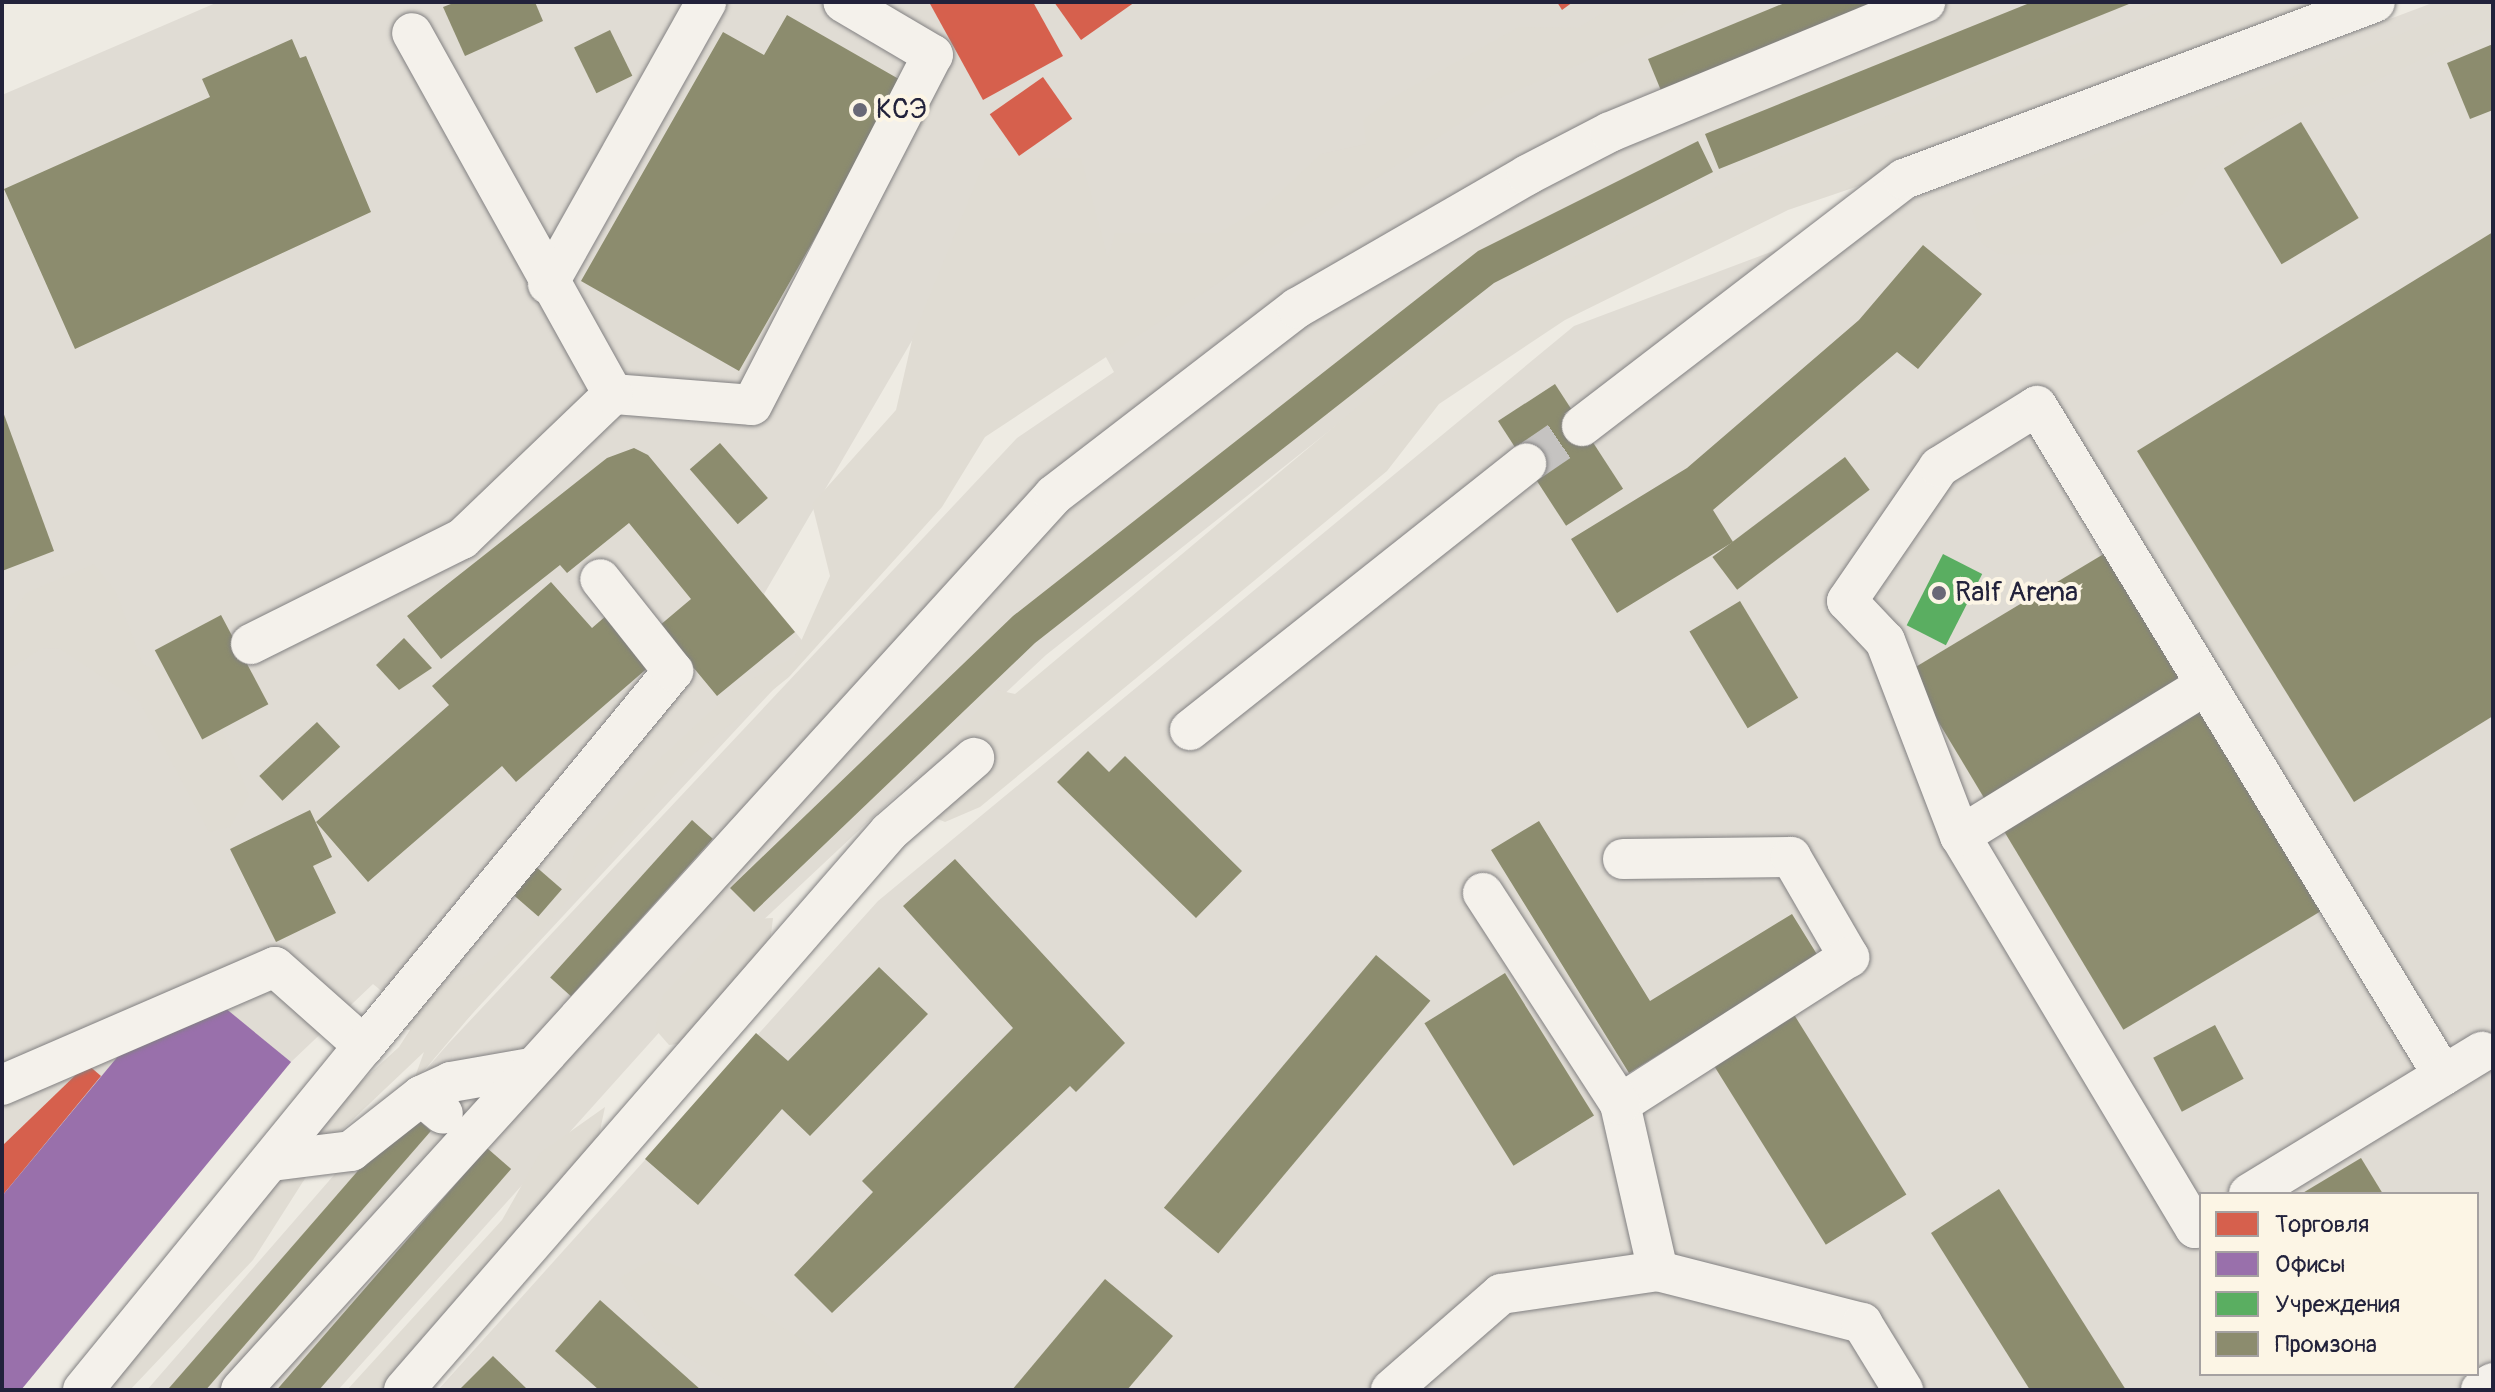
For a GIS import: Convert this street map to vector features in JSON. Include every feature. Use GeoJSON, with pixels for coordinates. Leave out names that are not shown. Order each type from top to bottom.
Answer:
{"type":"FeatureCollection","features":[{"type":"Feature","properties":{"kind":"lane"},"geometry":{"type":"LineString","coordinates":[[548,284],[706,2]]}},
{"type":"Feature","properties":{"kind":"lane"},"geometry":{"type":"LineString","coordinates":[[251,644],[462,539],[613,394],[752,405],[933,55],[843,2]]}},
{"type":"Feature","properties":{"kind":"lane"},"geometry":{"type":"LineString","coordinates":[[241,1390],[1054,495],[1297,308],[1610,132],[1925,2]]}},
{"type":"Feature","properties":{"kind":"lane"},"geometry":{"type":"LineString","coordinates":[[1582,426],[1904,179],[2375,2]]}},
{"type":"Feature","properties":{"kind":"lane"},"geometry":{"type":"LineString","coordinates":[[412,33],[548,284],[613,394]]}},
{"type":"Feature","properties":{"kind":"lane"},"geometry":{"type":"LineString","coordinates":[[2199,1225],[2195,1228],[1960,836],[1885,641],[1847,601],[1939,467],[2037,406],[2204,686],[2443,1075]]}},
{"type":"Feature","properties":{"kind":"lane"},"geometry":{"type":"LineString","coordinates":[[1190,730],[1526,464]]}},
{"type":"Feature","properties":{"kind":"lane"},"geometry":{"type":"LineString","coordinates":[[83,1390],[673,671],[600,579]]}},
{"type":"Feature","properties":{"kind":"lane"},"geometry":{"type":"LineString","coordinates":[[1960,836],[2204,686]]}},
{"type":"Feature","properties":{"kind":"lane"},"geometry":{"type":"LineString","coordinates":[[404,1390],[889,832],[974,758]]}},
{"type":"Feature","properties":{"kind":"lane"},"geometry":{"type":"LineString","coordinates":[[1620,1104],[1849,957],[1791,857],[1623,859]]}},
{"type":"Feature","properties":{"kind":"lane"},"geometry":{"type":"LineString","coordinates":[[1483,893],[1620,1104],[1658,1271]]}},
{"type":"Feature","properties":{"kind":"lane"},"geometry":{"type":"LineString","coordinates":[[2,1085],[275,967],[364,1046]]}},
{"type":"Feature","properties":{"kind":"lane"},"geometry":{"type":"LineString","coordinates":[[2252,1192],[2443,1075],[2489,1055]]}},
{"type":"Feature","properties":{"kind":"lane"},"geometry":{"type":"LineString","coordinates":[[272,1161],[351,1151],[432,1105],[451,1082],[531,1068]]}},
{"type":"Feature","properties":{"kind":"lane"},"geometry":{"type":"LineString","coordinates":[[1391,1390],[1501,1294],[1658,1271],[1862,1323],[1903,1390]]}},
{"type":"Feature","properties":{"kind":"lane"},"geometry":{"type":"LineString","coordinates":[[2481,1390],[2493,1383]]}},
{"type":"Feature","properties":{"kind":"shaded area"},"geometry":{"type":"Polygon","coordinates":[[[218,2],[2209,2],[1500,296],[1046,655],[744,938],[338,1390],[147,1390],[448,1044],[1017,438],[1114,372],[1008,176],[764,594],[810,650],[445,1043],[373,984],[291,1062],[21,1390],[2,1390],[2,95],[218,2]]]}},
{"type":"Feature","properties":{"kind":"shaded area"},"geometry":{"type":"Polygon","coordinates":[[[1620,2],[1701,2],[1655,32],[1495,100],[985,437],[942,507],[789,677],[685,761],[412,1085],[424,1052],[327,1144],[253,1260],[130,1390],[99,1390],[157,1313],[231,1245],[276,1160],[399,1047],[410,1030],[395,1029],[418,996],[475,973],[559,901],[576,848],[657,761],[737,687],[794,657],[830,576],[812,504],[896,410],[913,336],[986,158],[1081,158],[1108,258],[1115,233],[1218,233],[1264,207],[1321,154],[1366,144],[1363,120],[1392,98],[1519,27],[1578,28],[1620,2]]]}},
{"type":"Feature","properties":{"kind":"shaded area"},"geometry":{"type":"Polygon","coordinates":[[[2186,2],[2360,2],[2041,124],[1788,210],[1565,320],[1439,404],[1387,471],[980,807],[945,822],[909,807],[904,790],[997,690],[1015,694],[1484,301],[1769,161],[2186,2]]]}},
{"type":"Feature","properties":{"kind":"shaded area"},"geometry":{"type":"Polygon","coordinates":[[[2435,2],[2493,2],[2493,1390],[438,1390],[878,901],[1574,326],[2435,2]]]}},
{"type":"Feature","properties":{"kind":"shaded area"},"geometry":{"type":"Polygon","coordinates":[[[2481,2],[2493,2],[2493,27],[2346,94],[2261,122],[2201,172],[2182,204],[2142,225],[2072,255],[1999,254],[1981,243],[1972,209],[1988,197],[2481,2]]]}},
{"type":"Feature","properties":{"kind":"shaded area"},"geometry":{"type":"Polygon","coordinates":[[[94,564],[116,592],[143,664],[208,695],[249,795],[230,827],[209,832],[139,701],[60,649],[42,648],[2,674],[2,631],[26,593],[94,564]]]}},
{"type":"Feature","properties":{"kind":"shaded area"},"geometry":{"type":"Polygon","coordinates":[[[773,918],[768,959],[686,1043],[669,1045],[655,1029],[663,995],[734,920],[773,918]]]}},
{"type":"Feature","properties":{"kind":"shaded area"},"geometry":{"type":"Polygon","coordinates":[[[605,1107],[597,1145],[389,1390],[347,1390],[502,1220],[540,1153],[605,1107]]]}},
{"type":"Feature","properties":{"kind":"shaded area"},"geometry":{"type":"Polygon","coordinates":[[[654,1259],[694,1271],[801,1339],[854,1390],[742,1390],[664,1343],[619,1278],[654,1259]]]}},
{"type":"Feature","properties":{"kind":"building: Торговля"},"geometry":{"type":"Polygon","coordinates":[[[929,2],[1033,2],[1063,56],[983,100],[929,2]]]}},
{"type":"Feature","properties":{"kind":"building: Торговля"},"geometry":{"type":"Polygon","coordinates":[[[1054,2],[1135,2],[1081,40],[1054,2]]]}},
{"type":"Feature","properties":{"kind":"building: Торговля"},"geometry":{"type":"Polygon","coordinates":[[[1557,2],[1573,2],[1562,10],[1557,2]]]}},
{"type":"Feature","properties":{"kind":"building: Торговля"},"geometry":{"type":"Polygon","coordinates":[[[1043,77],[1072,119],[1019,156],[990,114],[1043,77]]]}},
{"type":"Feature","properties":{"kind":"building: Торговля"},"geometry":{"type":"Polygon","coordinates":[[[87,1064],[101,1076],[2,1196],[2,1146],[87,1064]]]}},
{"type":"Feature","properties":{"kind":"building: Офисы"},"geometry":{"type":"Polygon","coordinates":[[[224,1007],[291,1062],[21,1390],[2,1390],[2,1196],[124,1049],[224,1007]]]}},
{"type":"Feature","properties":{"kind":"building: Учреждения"},"geometry":{"type":"Polygon","coordinates":[[[1943,554],[1982,574],[1946,645],[1907,625],[1943,554]]]}},
{"type":"Feature","properties":{"kind":"building: Промзона"},"geometry":{"type":"Polygon","coordinates":[[[456,2],[535,2],[543,21],[465,56],[443,7],[456,2]]]}},
{"type":"Feature","properties":{"kind":"building: Промзона"},"geometry":{"type":"Polygon","coordinates":[[[1787,2],[1884,2],[1662,93],[1648,59],[1787,2]]]}},
{"type":"Feature","properties":{"kind":"building: Промзона"},"geometry":{"type":"Polygon","coordinates":[[[2032,2],[2134,2],[1719,169],[1705,134],[2032,2]]]}},
{"type":"Feature","properties":{"kind":"building: Промзона"},"geometry":{"type":"Polygon","coordinates":[[[787,15],[904,82],[739,371],[581,281],[723,32],[764,55],[787,15]]]}},
{"type":"Feature","properties":{"kind":"building: Промзона"},"geometry":{"type":"Polygon","coordinates":[[[610,30],[632,76],[596,93],[574,48],[610,30]]]}},
{"type":"Feature","properties":{"kind":"building: Промзона"},"geometry":{"type":"Polygon","coordinates":[[[292,39],[300,58],[306,56],[371,212],[75,349],[4,189],[210,97],[202,79],[292,39]]]}},
{"type":"Feature","properties":{"kind":"building: Промзона"},"geometry":{"type":"Polygon","coordinates":[[[2493,44],[2493,110],[2470,119],[2447,63],[2493,44]]]}},
{"type":"Feature","properties":{"kind":"building: Промзона"},"geometry":{"type":"Polygon","coordinates":[[[2301,122],[2359,218],[2282,264],[2224,168],[2301,122]]]}},
{"type":"Feature","properties":{"kind":"building: Промзона"},"geometry":{"type":"Polygon","coordinates":[[[1698,141],[1713,172],[1494,283],[1035,643],[754,912],[730,888],[1013,616],[1478,251],[1698,141]]]}},
{"type":"Feature","properties":{"kind":"building: Промзона"},"geometry":{"type":"Polygon","coordinates":[[[2493,232],[2493,716],[2354,802],[2137,451],[2493,232]]]}},
{"type":"Feature","properties":{"kind":"building: Промзона"},"geometry":{"type":"Polygon","coordinates":[[[1923,245],[1982,294],[1918,369],[1897,352],[1713,510],[1733,542],[1617,613],[1571,539],[1687,468],[1859,320],[1923,245]]]}},
{"type":"Feature","properties":{"kind":"building: Промзона"},"geometry":{"type":"Polygon","coordinates":[[[1555,384],[1623,489],[1566,526],[1498,421],[1555,384]]]}},
{"type":"Feature","properties":{"kind":"building: Промзона"},"geometry":{"type":"Polygon","coordinates":[[[2,409],[54,551],[2,571],[2,409]]]}},
{"type":"Feature","properties":{"kind":"building: Промзона"},"geometry":{"type":"Polygon","coordinates":[[[720,443],[768,498],[738,524],[690,469],[720,443]]]}},
{"type":"Feature","properties":{"kind":"building: Промзона"},"geometry":{"type":"Polygon","coordinates":[[[634,448],[648,455],[795,632],[717,696],[659,626],[691,599],[629,523],[567,573],[560,565],[441,659],[407,616],[607,458],[634,448]]]}},
{"type":"Feature","properties":{"kind":"building: Промзона"},"geometry":{"type":"Polygon","coordinates":[[[1845,457],[1870,490],[1737,590],[1712,557],[1845,457]]]}},
{"type":"Feature","properties":{"kind":"building: Промзона"},"geometry":{"type":"Polygon","coordinates":[[[2107,552],[2185,681],[1986,801],[1908,671],[2107,552]]]}},
{"type":"Feature","properties":{"kind":"building: Промзона"},"geometry":{"type":"Polygon","coordinates":[[[551,582],[592,628],[607,615],[651,665],[516,782],[502,766],[368,882],[316,822],[449,705],[432,686],[551,582]]]}},
{"type":"Feature","properties":{"kind":"building: Промзона"},"geometry":{"type":"Polygon","coordinates":[[[1740,601],[1798,698],[1748,728],[1689,631],[1740,601]]]}},
{"type":"Feature","properties":{"kind":"building: Промзона"},"geometry":{"type":"Polygon","coordinates":[[[221,615],[268,704],[202,739],[155,650],[221,615]]]}},
{"type":"Feature","properties":{"kind":"building: Промзона"},"geometry":{"type":"Polygon","coordinates":[[[404,638],[432,668],[399,690],[376,665],[404,638]]]}},
{"type":"Feature","properties":{"kind":"building: Промзона"},"geometry":{"type":"Polygon","coordinates":[[[2200,705],[2323,910],[2123,1030],[2000,825],[2200,705]]]}},
{"type":"Feature","properties":{"kind":"building: Промзона"},"geometry":{"type":"Polygon","coordinates":[[[317,722],[340,747],[282,801],[259,776],[317,722]]]}},
{"type":"Feature","properties":{"kind":"building: Промзона"},"geometry":{"type":"Polygon","coordinates":[[[1088,751],[1109,772],[1125,756],[1242,871],[1196,918],[1057,782],[1088,751]]]}},
{"type":"Feature","properties":{"kind":"building: Промзона"},"geometry":{"type":"Polygon","coordinates":[[[310,810],[332,857],[313,866],[336,913],[276,942],[230,849],[310,810]]]}},
{"type":"Feature","properties":{"kind":"building: Промзона"},"geometry":{"type":"Polygon","coordinates":[[[692,820],[713,839],[571,996],[550,978],[692,820]]]}},
{"type":"Feature","properties":{"kind":"building: Промзона"},"geometry":{"type":"Polygon","coordinates":[[[1539,821],[1650,1001],[1792,914],[1818,956],[1629,1073],[1491,850],[1539,821]]]}},
{"type":"Feature","properties":{"kind":"building: Промзона"},"geometry":{"type":"Polygon","coordinates":[[[955,859],[1125,1043],[1076,1092],[1070,1086],[832,1313],[794,1275],[873,1192],[862,1181],[1013,1028],[903,906],[955,859]]]}},
{"type":"Feature","properties":{"kind":"building: Промзона"},"geometry":{"type":"Polygon","coordinates":[[[534,865],[562,889],[538,916],[510,892],[534,865]]]}},
{"type":"Feature","properties":{"kind":"building: Промзона"},"geometry":{"type":"Polygon","coordinates":[[[1376,955],[1430,1001],[1218,1253],[1164,1208],[1376,955]]]}},
{"type":"Feature","properties":{"kind":"building: Промзона"},"geometry":{"type":"Polygon","coordinates":[[[879,967],[928,1014],[810,1136],[782,1109],[698,1205],[645,1159],[756,1033],[788,1061],[879,967]]]}},
{"type":"Feature","properties":{"kind":"building: Промзона"},"geometry":{"type":"Polygon","coordinates":[[[1505,973],[1594,1115],[1513,1166],[1424,1023],[1505,973]]]}},
{"type":"Feature","properties":{"kind":"building: Промзона"},"geometry":{"type":"Polygon","coordinates":[[[1793,1013],[1906,1194],[1826,1245],[1712,1063],[1793,1013]]]}},
{"type":"Feature","properties":{"kind":"building: Промзона"},"geometry":{"type":"Polygon","coordinates":[[[2215,1025],[2244,1079],[2182,1112],[2153,1058],[2215,1025]]]}},
{"type":"Feature","properties":{"kind":"building: Промзона"},"geometry":{"type":"Polygon","coordinates":[[[409,1112],[431,1131],[206,1390],[167,1390],[409,1112]]]}},
{"type":"Feature","properties":{"kind":"building: Промзона"},"geometry":{"type":"Polygon","coordinates":[[[487,1148],[511,1169],[319,1390],[277,1390],[487,1148]]]}},
{"type":"Feature","properties":{"kind":"building: Промзона"},"geometry":{"type":"Polygon","coordinates":[[[2361,1158],[2382,1192],[2304,1192],[2361,1158]]]}},
{"type":"Feature","properties":{"kind":"building: Промзона"},"geometry":{"type":"Polygon","coordinates":[[[1999,1189],[2126,1390],[2030,1390],[1931,1233],[1999,1189]]]}},
{"type":"Feature","properties":{"kind":"building: Промзона"},"geometry":{"type":"Polygon","coordinates":[[[1105,1279],[1173,1336],[1127,1390],[1012,1390],[1105,1279]]]}},
{"type":"Feature","properties":{"kind":"building: Промзона"},"geometry":{"type":"Polygon","coordinates":[[[600,1300],[701,1390],[599,1390],[555,1351],[600,1300]]]}},
{"type":"Feature","properties":{"kind":"building: Промзона"},"geometry":{"type":"Polygon","coordinates":[[[493,1356],[528,1390],[459,1390],[493,1356]]]}},
{"type":"Feature","properties":{"kind":"tunnel"},"geometry":{"type":"LineString","coordinates":[[1526,464],[1582,426]]}},
{"type":"Feature","properties":{"kind":"place","name":"КСЭ"},"geometry":{"type":"Point","coordinates":[860,110]}},
{"type":"Feature","properties":{"kind":"place","name":"Ralf Arena"},"geometry":{"type":"Point","coordinates":[1939,593]}}]}
